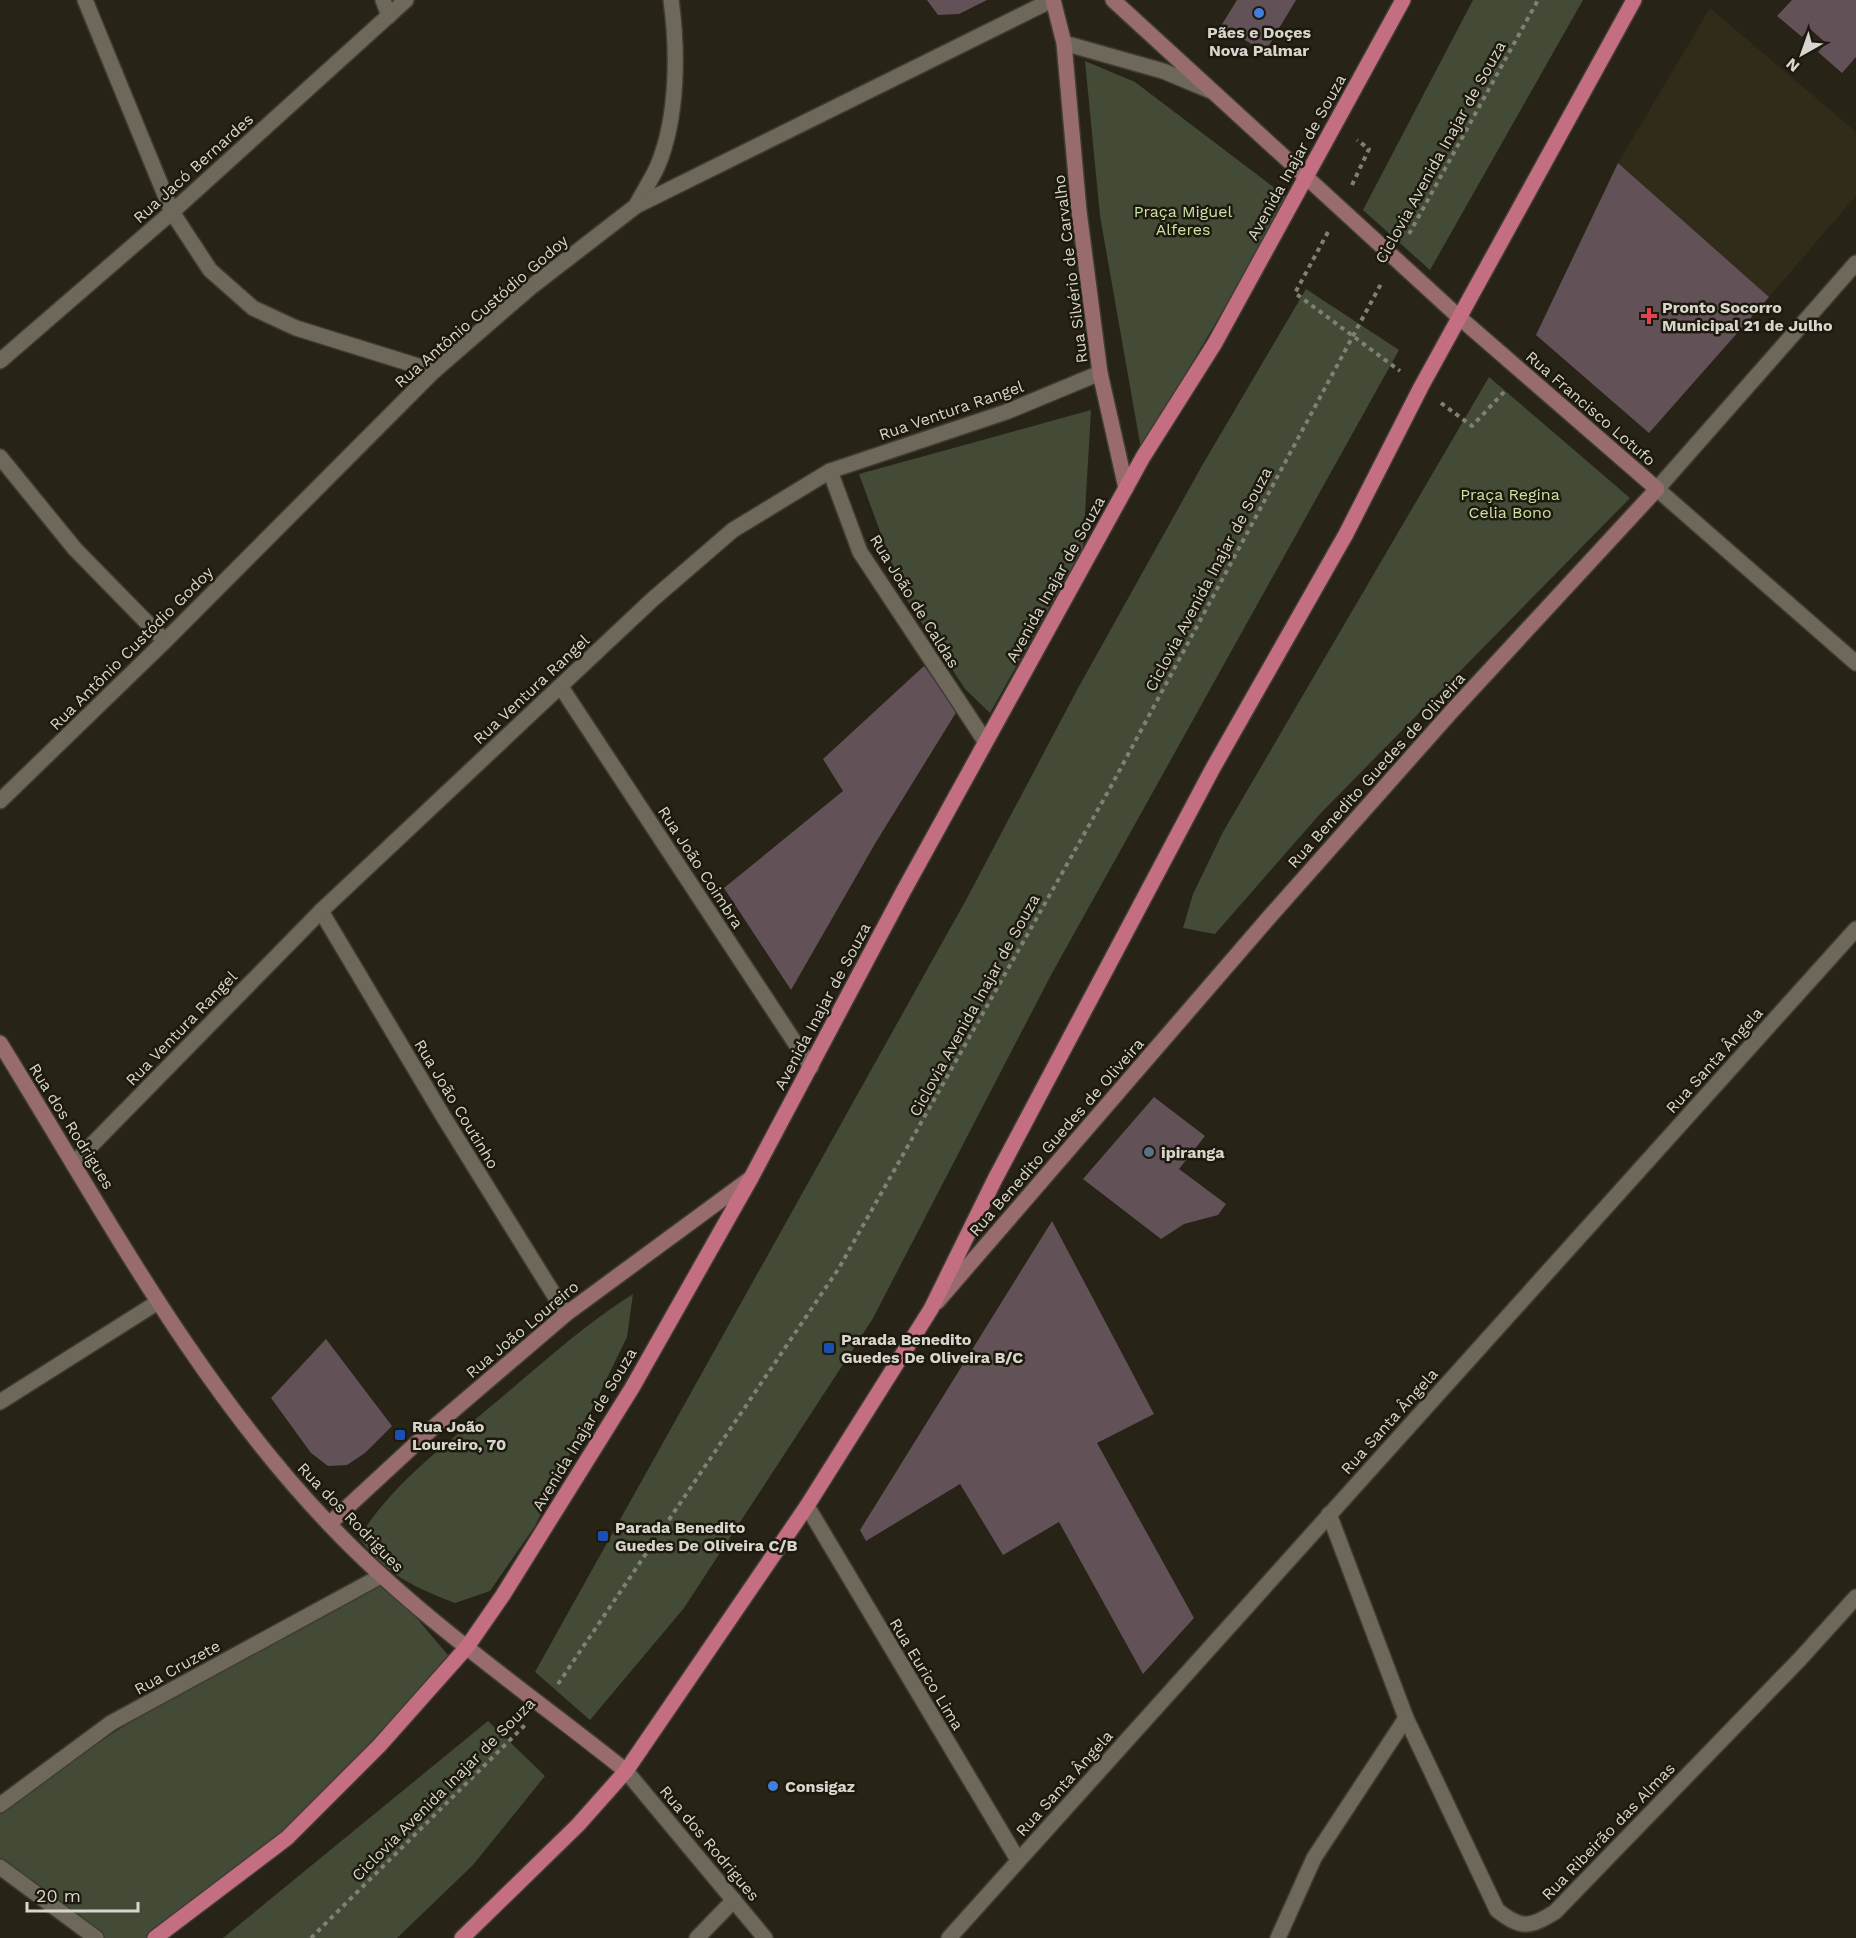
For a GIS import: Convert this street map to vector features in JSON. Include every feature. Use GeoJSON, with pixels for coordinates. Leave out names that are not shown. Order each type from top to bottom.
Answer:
{"type":"FeatureCollection","features":[{"type":"Feature","properties":{"kind":"main road","name":"Avenida Inajar de Souza"},"geometry":{"type":"LineString","coordinates":[[155,1938],[287,1838],[379,1746],[467,1647],[509,1586],[632,1388],[751,1178],[985,741],[1143,457],[1215,343],[1403,0]]}},
{"type":"Feature","properties":{"kind":"main road"},"geometry":{"type":"LineString","coordinates":[[462,1938],[578,1825],[626,1771],[807,1506],[931,1309],[995,1179],[1213,768],[1346,534],[1421,387],[1634,0]]}},
{"type":"Feature","properties":{"kind":"street"},"geometry":{"type":"LineString","coordinates":[[85,0],[172,212],[210,270],[253,308],[296,328],[434,370]]}},
{"type":"Feature","properties":{"kind":"street"},"geometry":{"type":"LineString","coordinates":[[383,0],[389,16]]}},
{"type":"Feature","properties":{"kind":"street","name":"Rua Jacó Bernardes"},"geometry":{"type":"LineString","coordinates":[[0,361],[172,212],[406,0]]}},
{"type":"Feature","properties":{"kind":"street"},"geometry":{"type":"LineString","coordinates":[[636,206],[659,164],[673,106],[675,31],[671,0]]}},
{"type":"Feature","properties":{"kind":"street","name":"Rua Antônio Custódio Godoy"},"geometry":{"type":"LineString","coordinates":[[0,801],[165,641],[434,370],[531,287],[636,206],[1052,0]]}},
{"type":"Feature","properties":{"kind":"street","name":"Rua Silvério de Carvalho"},"geometry":{"type":"LineString","coordinates":[[1052,0],[1064,43],[1079,211],[1100,373],[1126,488]]}},
{"type":"Feature","properties":{"kind":"street"},"geometry":{"type":"LineString","coordinates":[[1113,0],[1306,176]]}},
{"type":"Feature","properties":{"kind":"street"},"geometry":{"type":"LineString","coordinates":[[1064,43],[1163,71],[1217,93]]}},
{"type":"Feature","properties":{"kind":"street","name":"Rua Francisco Lotufo"},"geometry":{"type":"LineString","coordinates":[[1306,176],[1460,318],[1856,663]]}},
{"type":"Feature","properties":{"kind":"street","name":"Rua Benedito Guedes de Oliveira"},"geometry":{"type":"LineString","coordinates":[[931,1309],[1287,896],[1452,711],[1657,489],[1856,263]]}},
{"type":"Feature","properties":{"kind":"street","name":"Rua Ventura Rangel"},"geometry":{"type":"LineString","coordinates":[[74,1163],[321,911],[653,599],[733,530],[830,471],[1006,412],[1100,373]]}},
{"type":"Feature","properties":{"kind":"street"},"geometry":{"type":"LineString","coordinates":[[0,457],[75,549],[165,641]]}},
{"type":"Feature","properties":{"kind":"street","name":"Rua João de Caldas"},"geometry":{"type":"LineString","coordinates":[[830,471],[860,552],[985,741]]}},
{"type":"Feature","properties":{"kind":"street","name":"Rua João Coimbra"},"geometry":{"type":"LineString","coordinates":[[561,687],[811,1067]]}},
{"type":"Feature","properties":{"kind":"street","name":"Rua João Coutinho"},"geometry":{"type":"LineString","coordinates":[[321,911],[443,1116],[566,1314]]}},
{"type":"Feature","properties":{"kind":"street","name":"Rua Santa Ângela"},"geometry":{"type":"LineString","coordinates":[[949,1938],[1856,929]]}},
{"type":"Feature","properties":{"kind":"street","name":"Rua dos Rodrigues"},"geometry":{"type":"LineString","coordinates":[[0,1043],[158,1302],[253,1438],[329,1524],[381,1576],[467,1647],[626,1771],[765,1938]]}},
{"type":"Feature","properties":{"kind":"street","name":"Rua João Loureiro"},"geometry":{"type":"LineString","coordinates":[[329,1524],[435,1426],[566,1314],[751,1178]]}},
{"type":"Feature","properties":{"kind":"street"},"geometry":{"type":"LineString","coordinates":[[0,1402],[158,1302]]}},
{"type":"Feature","properties":{"kind":"street","name":"Rua Eurico Lima"},"geometry":{"type":"LineString","coordinates":[[807,1506],[1018,1860]]}},
{"type":"Feature","properties":{"kind":"street","name":"Rua Ribeirão das Almas"},"geometry":{"type":"LineString","coordinates":[[1329,1514],[1406,1718],[1497,1910],[1512,1923],[1525,1925],[1539,1922],[1563,1904],[1856,1598]]}},
{"type":"Feature","properties":{"kind":"street","name":"Rua Cruzete"},"geometry":{"type":"LineString","coordinates":[[0,1805],[111,1723],[381,1576]]}},
{"type":"Feature","properties":{"kind":"street"},"geometry":{"type":"LineString","coordinates":[[1278,1938],[1314,1858],[1406,1718]]}},
{"type":"Feature","properties":{"kind":"street"},"geometry":{"type":"LineString","coordinates":[[0,1867],[96,1938]]}},
{"type":"Feature","properties":{"kind":"street"},"geometry":{"type":"LineString","coordinates":[[697,1938],[734,1900]]}},
{"type":"Feature","properties":{"kind":"path","name":"Ciclovia Avenida Inajar de Souza"},"geometry":{"type":"LineString","coordinates":[[311,1938],[544,1706],[839,1268],[1109,790],[1353,335],[1538,0]]}},
{"type":"Feature","properties":{"kind":"path"},"geometry":{"type":"LineString","coordinates":[[1335,122],[1370,149],[1341,209],[1295,293],[1472,426],[1522,372]]}},
{"type":"Feature","properties":{"kind":"shaded area"},"geometry":{"type":"Polygon","coordinates":[[[1710,8],[1856,132],[1856,196],[1769,297],[1618,163],[1710,8]]]}},
{"type":"Feature","properties":{"kind":"green space"},"geometry":{"type":"Polygon","coordinates":[[[1473,0],[1583,0],[1430,270],[1363,210],[1473,0]]]}},
{"type":"Feature","properties":{"kind":"green space","name":"Praça Miguel Alferes"},"geometry":{"type":"Polygon","coordinates":[[[1085,61],[1135,82],[1289,199],[1141,449],[1100,216],[1085,61]]]}},
{"type":"Feature","properties":{"kind":"green space"},"geometry":{"type":"Polygon","coordinates":[[[1306,289],[1399,350],[1051,975],[872,1320],[684,1608],[590,1720],[535,1672],[966,900],[1077,690],[1203,464],[1306,289]]]}},
{"type":"Feature","properties":{"kind":"green space","name":"Praça Regina Celia Bono"},"geometry":{"type":"Polygon","coordinates":[[[1489,377],[1630,498],[1319,815],[1215,934],[1183,928],[1193,894],[1223,832],[1489,377]]]}},
{"type":"Feature","properties":{"kind":"green space"},"geometry":{"type":"Polygon","coordinates":[[[1091,410],[1083,548],[990,713],[965,689],[903,594],[859,474],[1091,410]]]}},
{"type":"Feature","properties":{"kind":"green space"},"geometry":{"type":"Polygon","coordinates":[[[633,1294],[627,1337],[535,1526],[490,1591],[455,1603],[413,1585],[380,1562],[359,1538],[386,1501],[402,1484],[436,1452],[560,1348],[633,1294]]]}},
{"type":"Feature","properties":{"kind":"green space"},"geometry":{"type":"Polygon","coordinates":[[[381,1576],[453,1661],[287,1838],[155,1938],[98,1938],[0,1862],[0,1808],[93,1746],[188,1687],[381,1576]]]}},
{"type":"Feature","properties":{"kind":"green space"},"geometry":{"type":"Polygon","coordinates":[[[488,1721],[545,1776],[473,1865],[397,1938],[223,1938],[488,1721]]]}},
{"type":"Feature","properties":{"kind":"building"},"geometry":{"type":"Polygon","coordinates":[[[927,0],[987,0],[959,14],[938,15],[927,0]]]}},
{"type":"Feature","properties":{"kind":"building","name":"Pães e Doçes Nova Palmar"},"geometry":{"type":"Polygon","coordinates":[[[1237,0],[1296,0],[1265,52],[1221,26],[1237,0]]]}},
{"type":"Feature","properties":{"kind":"building"},"geometry":{"type":"Polygon","coordinates":[[[1792,0],[1856,0],[1856,57],[1842,73],[1818,52],[1826,43],[1809,28],[1802,37],[1777,16],[1792,0]]]}},
{"type":"Feature","properties":{"kind":"building","name":"Pronto Socorro Municipal 21 de Julho"},"geometry":{"type":"Polygon","coordinates":[[[1618,163],[1769,297],[1649,433],[1536,335],[1618,163]]]}},
{"type":"Feature","properties":{"kind":"building"},"geometry":{"type":"Polygon","coordinates":[[[924,666],[957,711],[876,842],[791,990],[724,888],[843,791],[823,759],[924,666]]]}},
{"type":"Feature","properties":{"kind":"building","name":"ipiranga"},"geometry":{"type":"Polygon","coordinates":[[[1154,1097],[1205,1136],[1179,1169],[1226,1204],[1218,1215],[1184,1224],[1161,1239],[1083,1179],[1154,1097]]]}},
{"type":"Feature","properties":{"kind":"building"},"geometry":{"type":"Polygon","coordinates":[[[1052,1221],[1154,1414],[1097,1443],[1194,1618],[1143,1674],[1059,1522],[1003,1555],[960,1484],[866,1541],[860,1530],[1052,1221]]]}},
{"type":"Feature","properties":{"kind":"building"},"geometry":{"type":"Polygon","coordinates":[[[326,1339],[392,1426],[365,1453],[347,1465],[328,1466],[311,1453],[271,1398],[326,1339]]]}},
{"type":"Feature","properties":{"kind":"place","name":"Pães e Doçes Nova Palmar"},"geometry":{"type":"Point","coordinates":[1259,13]}},
{"type":"Feature","properties":{"kind":"place","name":"Pronto Socorro Municipal 21 de Julho"},"geometry":{"type":"Point","coordinates":[1649,316]}},
{"type":"Feature","properties":{"kind":"place","name":"ipiranga"},"geometry":{"type":"Point","coordinates":[1149,1152]}},
{"type":"Feature","properties":{"kind":"place","name":"Parada Benedito Guedes De Oliveira B/C"},"geometry":{"type":"Point","coordinates":[829,1348]}},
{"type":"Feature","properties":{"kind":"place","name":"Rua João Loureiro, 70"},"geometry":{"type":"Point","coordinates":[400,1435]}},
{"type":"Feature","properties":{"kind":"place","name":"Parada Benedito Guedes De Oliveira C/B"},"geometry":{"type":"Point","coordinates":[603,1536]}},
{"type":"Feature","properties":{"kind":"place","name":"Consigaz"},"geometry":{"type":"Point","coordinates":[773,1786]}}]}
